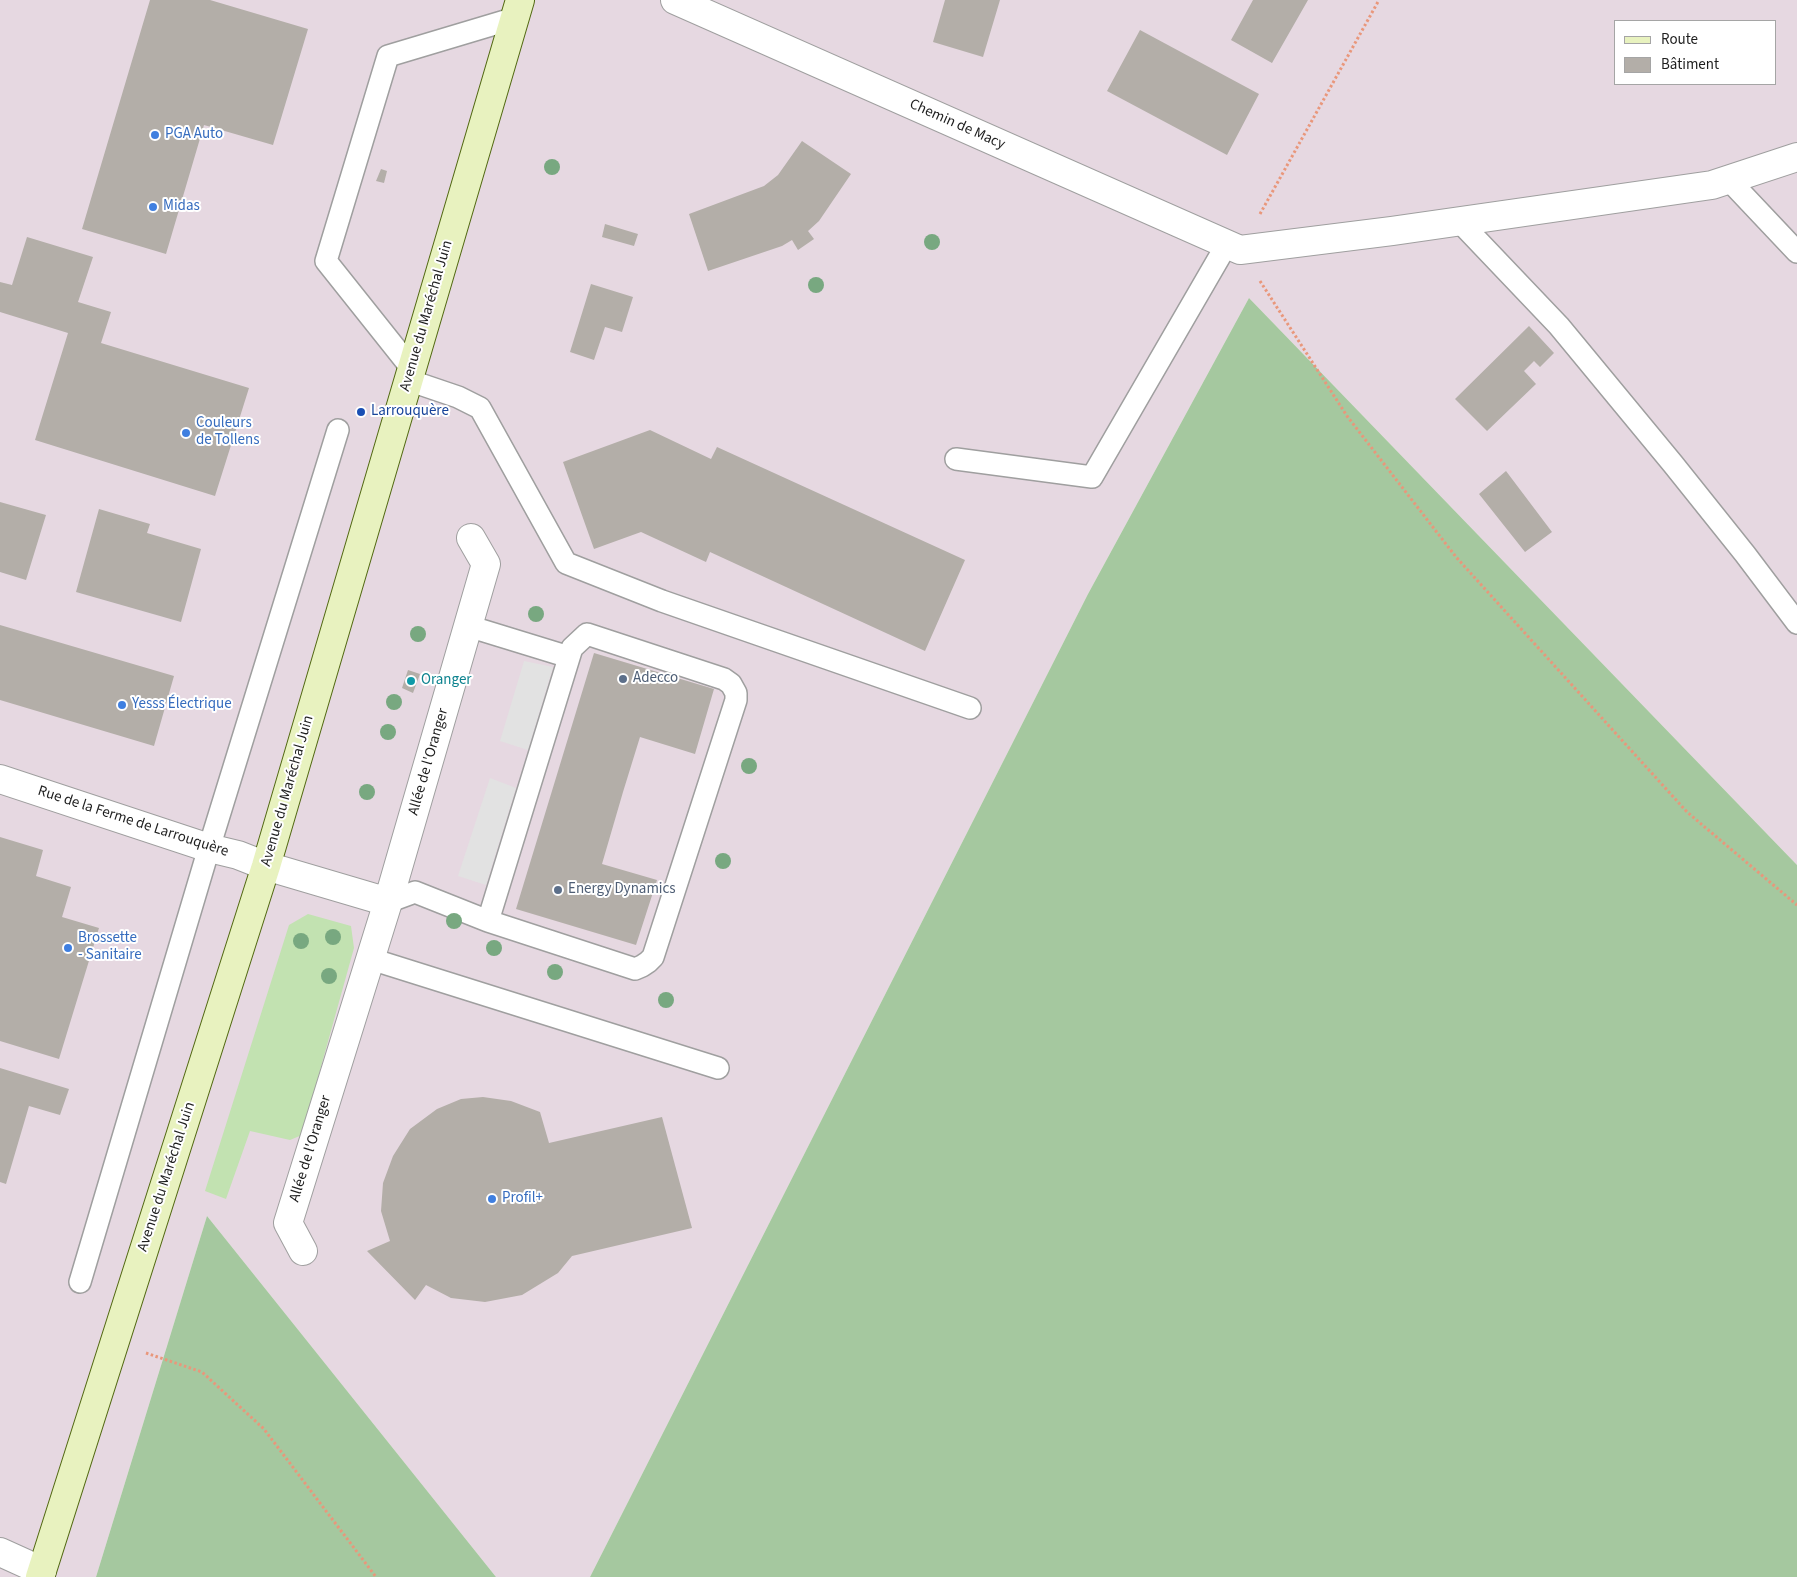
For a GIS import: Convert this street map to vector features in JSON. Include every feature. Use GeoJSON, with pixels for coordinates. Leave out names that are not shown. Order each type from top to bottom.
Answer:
{"type":"FeatureCollection","features":[{"type":"Feature","properties":{"kind":"main road","name":"Avenue du Maréchal Juin"},"geometry":{"type":"LineString","coordinates":[[41,1574],[266,866],[517,9]]}},
{"type":"Feature","properties":{"kind":"street","name":"Chemin de Macy"},"geometry":{"type":"LineString","coordinates":[[675,0],[1234,247]]}},
{"type":"Feature","properties":{"kind":"street"},"geometry":{"type":"LineString","coordinates":[[1234,247],[1459,221],[1712,185],[1797,156]]}},
{"type":"Feature","properties":{"kind":"street","name":"Allée de l'Oranger"},"geometry":{"type":"LineString","coordinates":[[303,1251],[288,1223],[371,959],[486,564],[470,538]]}},
{"type":"Feature","properties":{"kind":"street","name":"Rue de la Ferme de Larrouquère"},"geometry":{"type":"LineString","coordinates":[[0,779],[209,848],[238,855],[266,866]]}},
{"type":"Feature","properties":{"kind":"street"},"geometry":{"type":"LineString","coordinates":[[266,866],[388,902]]}},
{"type":"Feature","properties":{"kind":"street"},"geometry":{"type":"LineString","coordinates":[[0,1552],[41,1574]]}},
{"type":"Feature","properties":{"kind":"lane"},"geometry":{"type":"LineString","coordinates":[[517,9],[388,56],[326,261],[410,374],[480,408],[566,563],[662,601],[970,708]]}},
{"type":"Feature","properties":{"kind":"lane"},"geometry":{"type":"LineString","coordinates":[[1729,180],[1797,252]]}},
{"type":"Feature","properties":{"kind":"lane"},"geometry":{"type":"LineString","coordinates":[[1459,221],[1559,326],[1703,501],[1797,623]]}},
{"type":"Feature","properties":{"kind":"lane"},"geometry":{"type":"LineString","coordinates":[[956,459],[1092,477],[1234,247]]}},
{"type":"Feature","properties":{"kind":"lane"},"geometry":{"type":"LineString","coordinates":[[80,1282],[209,848],[338,430]]}},
{"type":"Feature","properties":{"kind":"lane"},"geometry":{"type":"LineString","coordinates":[[468,626],[569,657]]}},
{"type":"Feature","properties":{"kind":"lane"},"geometry":{"type":"LineString","coordinates":[[388,902],[415,892],[488,921],[635,969],[648,962],[654,956],[736,700],[736,693],[731,684],[724,679],[587,634],[572,648],[488,921]]}},
{"type":"Feature","properties":{"kind":"lane"},"geometry":{"type":"LineString","coordinates":[[371,959],[718,1068]]}},
{"type":"Feature","properties":{"kind":"path"},"geometry":{"type":"LineString","coordinates":[[1378,0],[1234,247],[1347,416],[1456,557],[1687,812],[1797,905]]}},
{"type":"Feature","properties":{"kind":"path"},"geometry":{"type":"LineString","coordinates":[[114,1343],[202,1372],[264,1429],[376,1577]]}},
{"type":"Feature","properties":{"kind":"shaded area"},"geometry":{"type":"Polygon","coordinates":[[[0,0],[1797,0],[1797,865],[1249,298],[1088,594],[590,1577],[496,1577],[207,1216],[96,1577],[0,1577],[0,0]]]}},
{"type":"Feature","properties":{"kind":"shaded area"},"geometry":{"type":"Polygon","coordinates":[[[524,661],[553,667],[528,750],[500,741],[524,661]]]}},
{"type":"Feature","properties":{"kind":"shaded area"},"geometry":{"type":"Polygon","coordinates":[[[490,778],[516,788],[486,885],[458,876],[490,778]]]}},
{"type":"Feature","properties":{"kind":"green space"},"geometry":{"type":"Polygon","coordinates":[[[1249,298],[1797,865],[1797,1577],[590,1577],[1088,594],[1249,298]]]}},
{"type":"Feature","properties":{"kind":"green space"},"geometry":{"type":"Polygon","coordinates":[[[308,914],[351,926],[354,948],[302,1135],[290,1140],[250,1131],[226,1199],[205,1191],[289,925],[308,914]]]}},
{"type":"Feature","properties":{"kind":"green space"},"geometry":{"type":"Polygon","coordinates":[[[207,1216],[496,1577],[96,1577],[207,1216]]]}},
{"type":"Feature","properties":{"kind":"building","name":"PGA Auto"},"geometry":{"type":"Polygon","coordinates":[[[150,0],[210,0],[308,29],[273,145],[204,125],[166,254],[82,229],[150,0]]]}},
{"type":"Feature","properties":{"kind":"building"},"geometry":{"type":"Polygon","coordinates":[[[945,0],[1000,0],[983,57],[933,42],[945,0]]]}},
{"type":"Feature","properties":{"kind":"building"},"geometry":{"type":"Polygon","coordinates":[[[1253,0],[1308,0],[1272,63],[1231,40],[1253,0]]]}},
{"type":"Feature","properties":{"kind":"building"},"geometry":{"type":"Polygon","coordinates":[[[1140,30],[1259,94],[1227,155],[1107,91],[1140,30]]]}},
{"type":"Feature","properties":{"kind":"building"},"geometry":{"type":"Polygon","coordinates":[[[802,141],[851,174],[819,221],[808,231],[814,239],[798,250],[792,240],[782,246],[708,271],[689,214],[764,186],[778,175],[802,141]]]}},
{"type":"Feature","properties":{"kind":"building"},"geometry":{"type":"Polygon","coordinates":[[[381,169],[387,171],[384,183],[376,181],[381,169]]]}},
{"type":"Feature","properties":{"kind":"building"},"geometry":{"type":"Polygon","coordinates":[[[605,224],[638,234],[634,246],[602,237],[605,224]]]}},
{"type":"Feature","properties":{"kind":"building"},"geometry":{"type":"Polygon","coordinates":[[[27,237],[93,257],[78,302],[111,312],[101,343],[249,388],[215,496],[35,440],[68,333],[0,312],[0,282],[12,285],[27,237]]]}},
{"type":"Feature","properties":{"kind":"building"},"geometry":{"type":"Polygon","coordinates":[[[591,284],[633,297],[622,332],[605,327],[594,360],[570,352],[591,284]]]}},
{"type":"Feature","properties":{"kind":"building"},"geometry":{"type":"Polygon","coordinates":[[[1529,326],[1554,353],[1540,367],[1534,361],[1524,371],[1536,384],[1487,431],[1455,399],[1529,326]]]}},
{"type":"Feature","properties":{"kind":"building"},"geometry":{"type":"Polygon","coordinates":[[[650,430],[711,459],[717,447],[965,560],[925,651],[710,552],[706,562],[641,532],[594,549],[563,462],[650,430]]]}},
{"type":"Feature","properties":{"kind":"building"},"geometry":{"type":"Polygon","coordinates":[[[1506,471],[1552,532],[1525,552],[1479,494],[1506,471]]]}},
{"type":"Feature","properties":{"kind":"building"},"geometry":{"type":"Polygon","coordinates":[[[0,502],[46,515],[26,580],[0,572],[0,502]]]}},
{"type":"Feature","properties":{"kind":"building"},"geometry":{"type":"Polygon","coordinates":[[[99,509],[150,524],[147,533],[201,549],[181,622],[76,592],[99,509]]]}},
{"type":"Feature","properties":{"kind":"building"},"geometry":{"type":"Polygon","coordinates":[[[0,625],[174,676],[154,746],[0,700],[0,625]]]}},
{"type":"Feature","properties":{"kind":"building"},"geometry":{"type":"Polygon","coordinates":[[[594,653],[714,689],[695,754],[640,737],[623,792],[602,864],[657,880],[636,945],[516,909],[594,653]]]}},
{"type":"Feature","properties":{"kind":"building","name":"Oranger"},"geometry":{"type":"Polygon","coordinates":[[[408,670],[420,674],[413,693],[402,688],[408,670]]]}},
{"type":"Feature","properties":{"kind":"building"},"geometry":{"type":"Polygon","coordinates":[[[0,837],[43,850],[36,876],[71,887],[62,917],[99,928],[59,1059],[0,1041],[0,837]]]}},
{"type":"Feature","properties":{"kind":"building"},"geometry":{"type":"Polygon","coordinates":[[[0,1068],[69,1089],[60,1115],[29,1106],[6,1184],[0,1182],[0,1068]]]}},
{"type":"Feature","properties":{"kind":"building"},"geometry":{"type":"Polygon","coordinates":[[[483,1097],[511,1101],[540,1112],[549,1143],[662,1117],[692,1228],[572,1256],[558,1273],[522,1295],[485,1302],[451,1298],[426,1285],[415,1300],[367,1251],[390,1241],[381,1211],[383,1183],[393,1156],[410,1129],[437,1109],[461,1099],[483,1097]]]}},
{"type":"Feature","properties":{"kind":"place","name":"PGA Auto"},"geometry":{"type":"Point","coordinates":[155,135]}},
{"type":"Feature","properties":{"kind":"place","name":"Midas"},"geometry":{"type":"Point","coordinates":[153,207]}},
{"type":"Feature","properties":{"kind":"place","name":"Larrouquère"},"geometry":{"type":"Point","coordinates":[361,412]}},
{"type":"Feature","properties":{"kind":"place","name":"Couleurs de Tollens"},"geometry":{"type":"Point","coordinates":[186,433]}},
{"type":"Feature","properties":{"kind":"place","name":"Adecco"},"geometry":{"type":"Point","coordinates":[623,679]}},
{"type":"Feature","properties":{"kind":"place","name":"Oranger"},"geometry":{"type":"Point","coordinates":[411,681]}},
{"type":"Feature","properties":{"kind":"place","name":"Yesss Électrique"},"geometry":{"type":"Point","coordinates":[122,705]}},
{"type":"Feature","properties":{"kind":"place","name":"Energy Dynamics"},"geometry":{"type":"Point","coordinates":[558,890]}},
{"type":"Feature","properties":{"kind":"place","name":"Brossette - Sanitaire"},"geometry":{"type":"Point","coordinates":[68,948]}},
{"type":"Feature","properties":{"kind":"place","name":"Profil+"},"geometry":{"type":"Point","coordinates":[492,1199]}}]}
